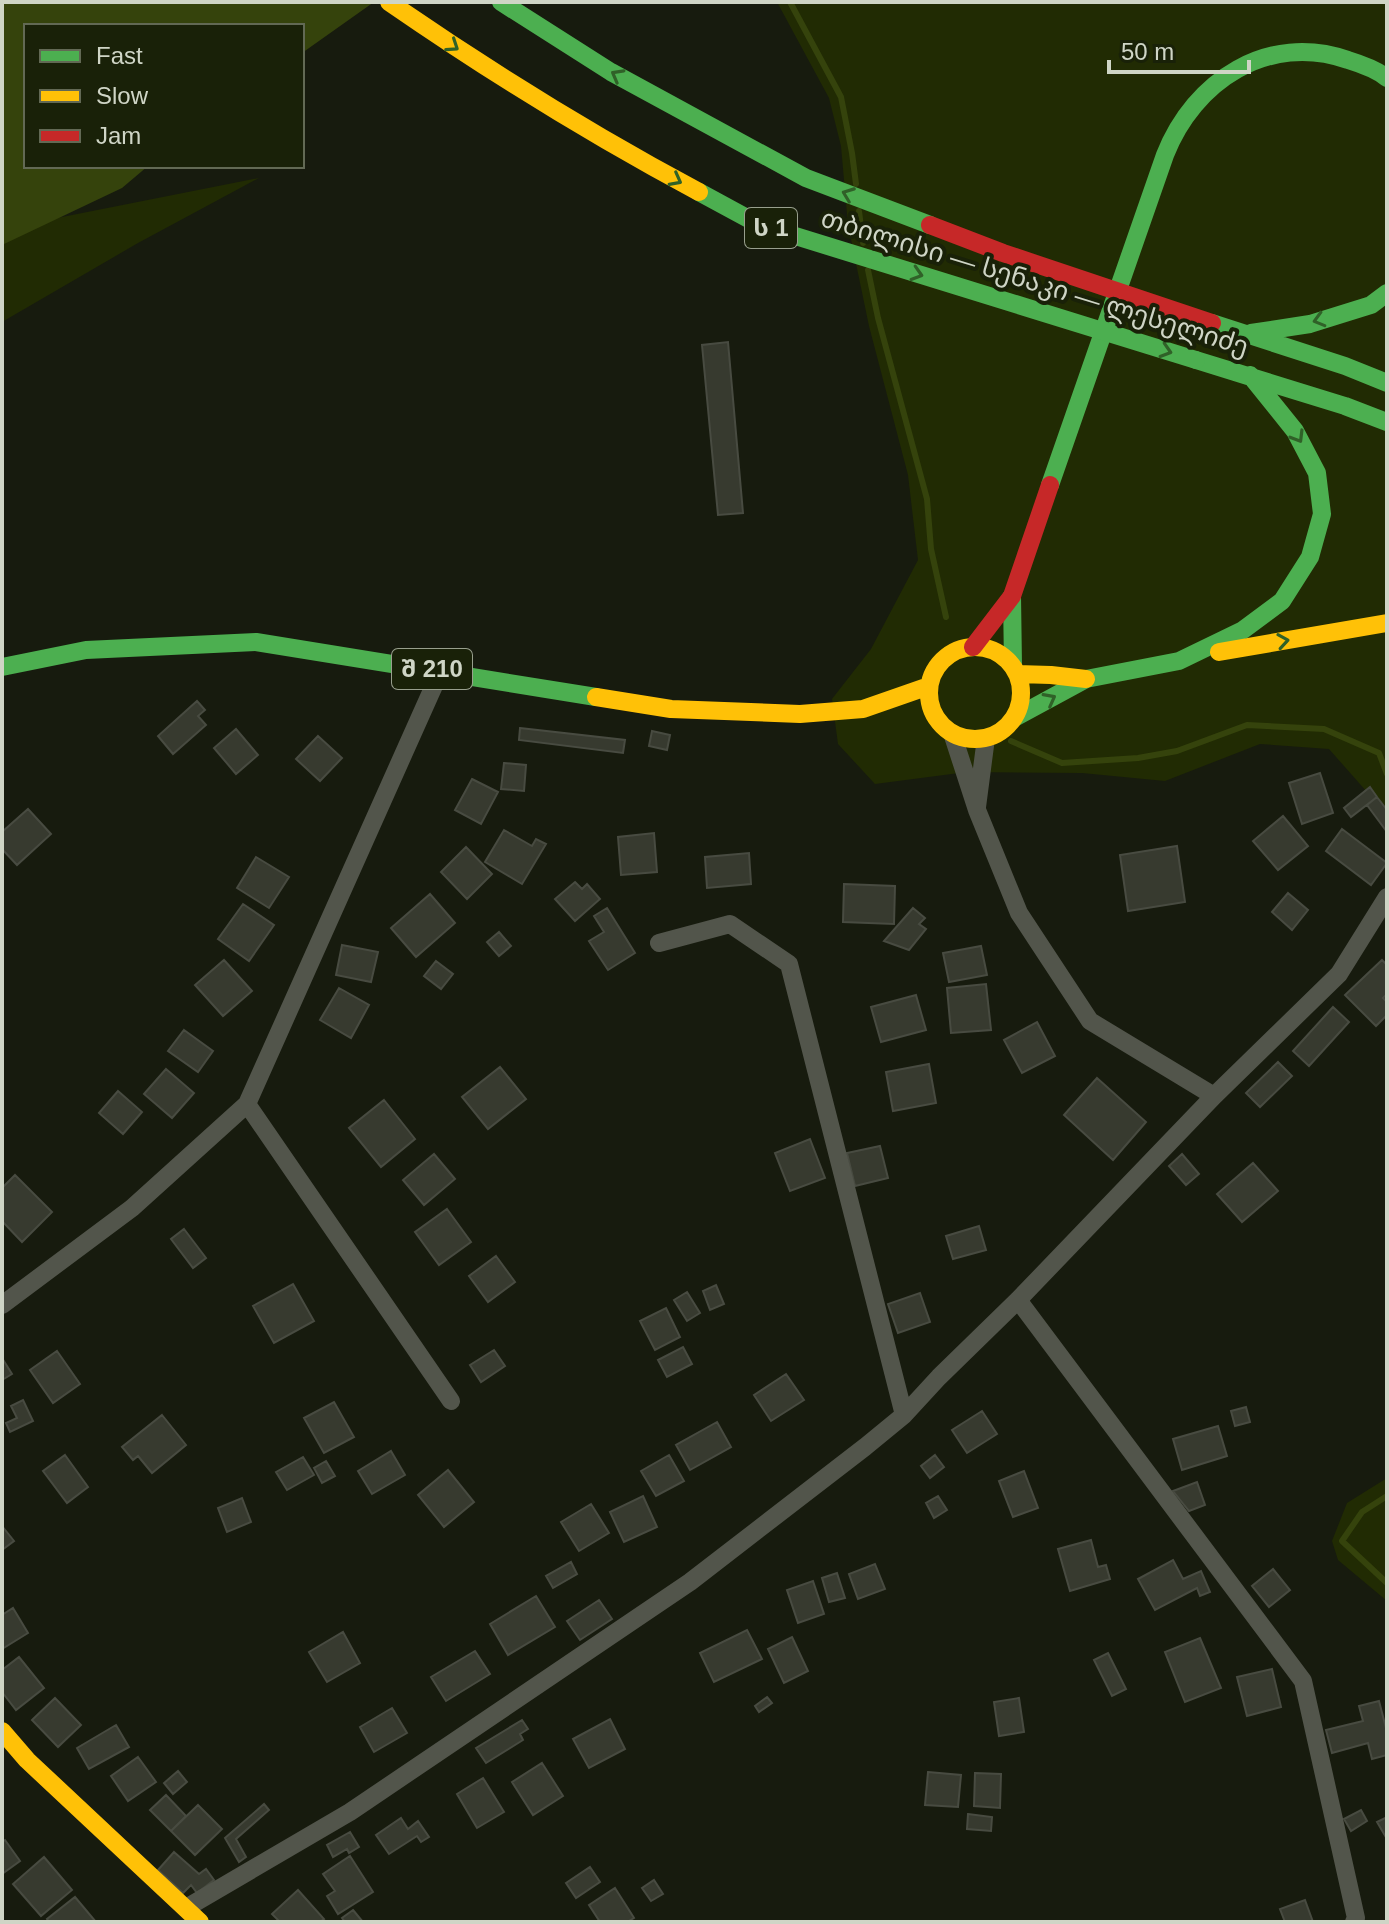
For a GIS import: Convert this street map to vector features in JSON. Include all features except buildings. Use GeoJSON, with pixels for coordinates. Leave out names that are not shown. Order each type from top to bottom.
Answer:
{"type":"FeatureCollection","features":[{"type":"Feature","properties":{"kind":"main road","name":"თბილისი — სენაკი — ლესელიძე"},"geometry":{"type":"LineString","coordinates":[[389,2],[473,60],[620,150],[760,225],[1250,375],[1387,422]]}},
{"type":"Feature","properties":{"kind":"main road","name":"თბილისი — სენაკი — ლესელიძე"},"geometry":{"type":"LineString","coordinates":[[501,2],[611,72],[806,178],[1003,253],[1345,366],[1387,383]]}},
{"type":"Feature","properties":{"kind":"main road"},"geometry":{"type":"LineString","coordinates":[[973,647],[1012,596],[1154,184],[1172,138],[1193,104],[1219,78],[1256,58],[1290,52],[1329,54],[1380,72],[1387,78]]}},
{"type":"Feature","properties":{"kind":"main road"},"geometry":{"type":"LineString","coordinates":[[1246,334],[1310,324],[1371,305],[1387,293]]}},
{"type":"Feature","properties":{"kind":"main road"},"geometry":{"type":"LineString","coordinates":[[1179,661],[1243,630],[1282,601],[1310,557],[1322,514],[1317,473],[1295,431],[1250,375]]}},
{"type":"Feature","properties":{"kind":"main road"},"geometry":{"type":"LineString","coordinates":[[1012,596],[1015,670],[1021,697],[1014,718]]}},
{"type":"Feature","properties":{"kind":"main road"},"geometry":{"type":"LineString","coordinates":[[1086,679],[1014,718],[1002,731],[986,738],[969,739],[946,729],[930,707],[932,675],[944,658],[963,648],[995,651],[1015,670],[1086,679],[1236,648],[1387,623]]}},
{"type":"Feature","properties":{"kind":"main road","name":"შ 210"},"geometry":{"type":"LineString","coordinates":[[2,667],[86,650],[256,642],[671,709],[800,714],[863,709],[929,686]]}},
{"type":"Feature","properties":{"kind":"main road","name":"შ 210"},"geometry":{"type":"LineString","coordinates":[[863,709],[946,729]]}},
{"type":"Feature","properties":{"kind":"main road"},"geometry":{"type":"LineString","coordinates":[[2,1731],[27,1760],[200,1922]]}},
{"type":"Feature","properties":{"kind":"street"},"geometry":{"type":"LineString","coordinates":[[2,1305],[132,1208],[247,1104],[441,670]]}},
{"type":"Feature","properties":{"kind":"street"},"geometry":{"type":"LineString","coordinates":[[946,729],[1019,913],[1090,1021],[1214,1096]]}},
{"type":"Feature","properties":{"kind":"street"},"geometry":{"type":"LineString","coordinates":[[977,810],[986,738]]}},
{"type":"Feature","properties":{"kind":"street"},"geometry":{"type":"LineString","coordinates":[[186,1908],[350,1812],[690,1582],[904,1415],[1214,1096],[1339,974],[1387,897]]}},
{"type":"Feature","properties":{"kind":"street"},"geometry":{"type":"LineString","coordinates":[[659,943],[730,924],[789,964],[904,1415]]}},
{"type":"Feature","properties":{"kind":"street"},"geometry":{"type":"LineString","coordinates":[[247,1104],[451,1401]]}},
{"type":"Feature","properties":{"kind":"street"},"geometry":{"type":"LineString","coordinates":[[1018,1300],[1303,1681],[1356,1918],[1354,1922]]}},
{"type":"Feature","properties":{"kind":"shaded area"},"geometry":{"type":"Polygon","coordinates":[[[2,2],[374,2],[304,52],[304,24],[24,24],[24,168],[146,168],[122,188],[2,245],[2,2]]]}},
{"type":"Feature","properties":{"kind":"shaded area"},"geometry":{"type":"Polygon","coordinates":[[[777,2],[1387,2],[1387,825],[1367,792],[1329,749],[1260,744],[1165,781],[1082,773],[967,772],[875,784],[838,744],[832,699],[871,649],[918,560],[908,475],[869,326],[848,225],[841,146],[829,98],[777,2]]]}},
{"type":"Feature","properties":{"kind":"shaded area"},"geometry":{"type":"Polygon","coordinates":[[[259,178],[138,243],[2,322],[2,245],[42,221],[259,178]]]}},
{"type":"Feature","properties":{"kind":"shaded area"},"geometry":{"type":"Polygon","coordinates":[[[1387,1478],[1387,1601],[1338,1560],[1332,1541],[1347,1503],[1387,1478]]]}},
{"type":"Feature","properties":{"kind":"waterway"},"geometry":{"type":"LineString","coordinates":[[790,2],[841,97],[856,184]]}},
{"type":"Feature","properties":{"kind":"waterway"},"geometry":{"type":"LineString","coordinates":[[859,211],[863,243]]}},
{"type":"Feature","properties":{"kind":"waterway"},"geometry":{"type":"LineString","coordinates":[[868,270],[927,499],[931,549],[946,617]]}},
{"type":"Feature","properties":{"kind":"waterway"},"geometry":{"type":"LineString","coordinates":[[1011,741],[1062,763],[1138,758],[1177,751],[1247,725],[1324,729],[1379,753],[1387,774]]}},
{"type":"Feature","properties":{"kind":"waterway"},"geometry":{"type":"LineString","coordinates":[[1387,1496],[1362,1512],[1342,1541],[1387,1583]]}},
{"type":"Feature","properties":{"kind":"traffic: fast"},"geometry":{"type":"LineString","coordinates":[[501,2],[611,72],[806,178],[930,225]]}},
{"type":"Feature","properties":{"kind":"traffic: fast"},"geometry":{"type":"LineString","coordinates":[[1050,485],[1165,155],[1195,105],[1237,69],[1263,58],[1290,53],[1318,53],[1348,60],[1387,78]]}},
{"type":"Feature","properties":{"kind":"traffic: fast"},"geometry":{"type":"LineString","coordinates":[[699,192],[760,225],[1196,360]]}},
{"type":"Feature","properties":{"kind":"traffic: fast"},"geometry":{"type":"LineString","coordinates":[[1251,333],[1310,324],[1371,305],[1387,293]]}},
{"type":"Feature","properties":{"kind":"traffic: fast"},"geometry":{"type":"LineString","coordinates":[[1212,323],[1345,366],[1387,383]]}},
{"type":"Feature","properties":{"kind":"traffic: fast"},"geometry":{"type":"LineString","coordinates":[[1196,360],[1387,422]]}},
{"type":"Feature","properties":{"kind":"traffic: fast"},"geometry":{"type":"LineString","coordinates":[[1179,661],[1243,630],[1282,601],[1310,557],[1322,514],[1317,473],[1295,431],[1250,375]]}},
{"type":"Feature","properties":{"kind":"traffic: fast"},"geometry":{"type":"LineString","coordinates":[[1012,596],[1013,666]]}},
{"type":"Feature","properties":{"kind":"traffic: fast"},"geometry":{"type":"LineString","coordinates":[[2,667],[86,650],[256,642],[596,697]]}},
{"type":"Feature","properties":{"kind":"traffic: fast"},"geometry":{"type":"LineString","coordinates":[[1014,718],[1086,679],[1179,661]]}},
{"type":"Feature","properties":{"kind":"traffic: slow"},"geometry":{"type":"LineString","coordinates":[[389,2],[541,102],[699,192]]}},
{"type":"Feature","properties":{"kind":"traffic: slow"},"geometry":{"type":"LineString","coordinates":[[1219,652],[1387,623]]}},
{"type":"Feature","properties":{"kind":"traffic: slow"},"geometry":{"type":"LineString","coordinates":[[975,647],[1001,655],[1013,667],[1021,693],[1013,719],[1001,731],[975,739],[949,731],[937,719],[929,693],[937,667],[949,655],[975,647]]}},
{"type":"Feature","properties":{"kind":"traffic: slow"},"geometry":{"type":"LineString","coordinates":[[1017,674],[1086,679]]}},
{"type":"Feature","properties":{"kind":"traffic: slow"},"geometry":{"type":"LineString","coordinates":[[596,697],[671,709],[800,714],[863,709],[929,686]]}},
{"type":"Feature","properties":{"kind":"traffic: slow"},"geometry":{"type":"LineString","coordinates":[[2,1731],[27,1760],[200,1922]]}},
{"type":"Feature","properties":{"kind":"traffic: jam"},"geometry":{"type":"LineString","coordinates":[[930,225],[1003,253],[1212,323]]}},
{"type":"Feature","properties":{"kind":"traffic: jam"},"geometry":{"type":"LineString","coordinates":[[973,647],[1012,596],[1050,485]]}}]}
